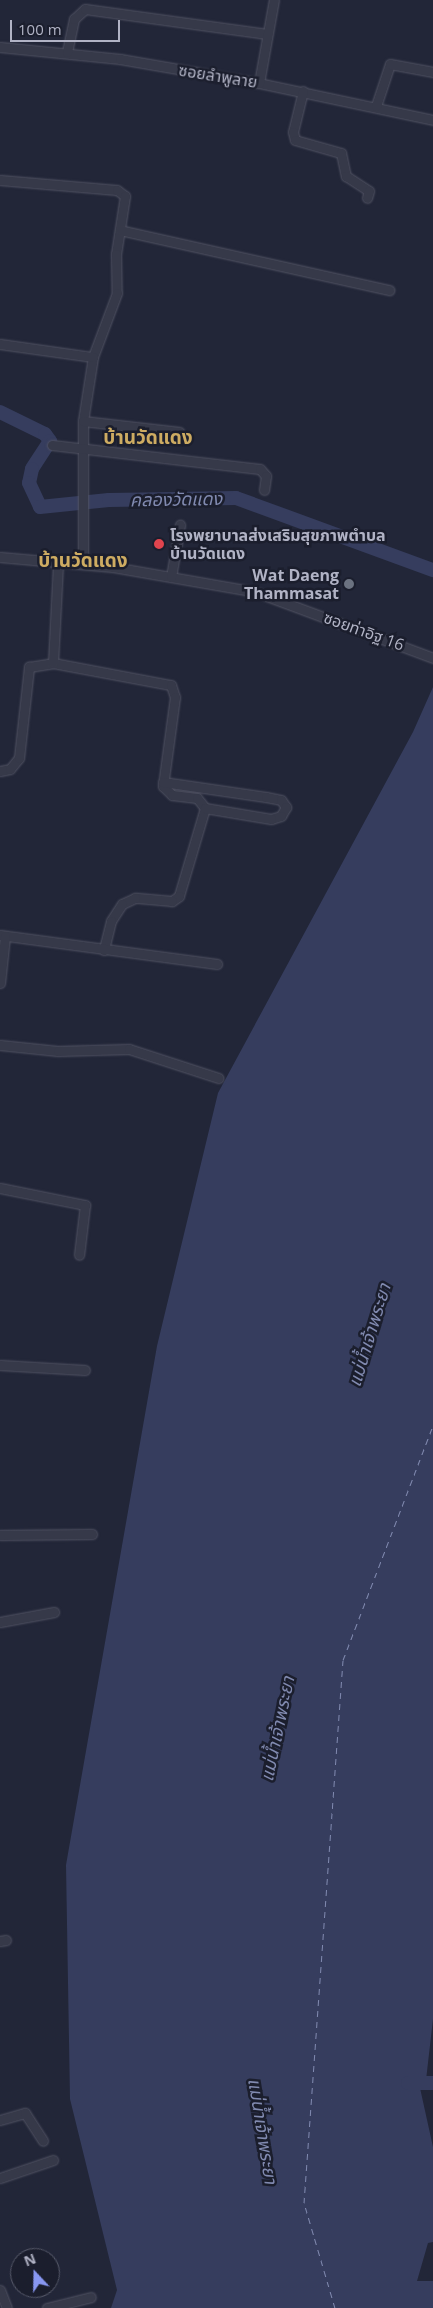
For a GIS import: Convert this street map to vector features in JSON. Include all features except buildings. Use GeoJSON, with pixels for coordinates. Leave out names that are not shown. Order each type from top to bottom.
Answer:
{"type":"FeatureCollection","features":[{"type":"Feature","properties":{"kind":"street"},"geometry":{"type":"LineString","coordinates":[[259,83],[274,0]]}},
{"type":"Feature","properties":{"kind":"street"},"geometry":{"type":"LineString","coordinates":[[67,52],[74,19],[85,8],[267,34]]}},
{"type":"Feature","properties":{"kind":"street","name":"ซอยลำพูลาย"},"geometry":{"type":"LineString","coordinates":[[0,47],[67,52],[259,83],[376,106],[433,120]]}},
{"type":"Feature","properties":{"kind":"street"},"geometry":{"type":"LineString","coordinates":[[376,106],[390,64],[433,72]]}},
{"type":"Feature","properties":{"kind":"street"},"geometry":{"type":"LineString","coordinates":[[304,91],[293,132],[295,140],[341,153],[346,176],[369,191],[367,198]]}},
{"type":"Feature","properties":{"kind":"street"},"geometry":{"type":"LineString","coordinates":[[0,180],[121,191],[125,196],[120,230],[117,293],[93,356],[83,421],[81,449],[83,564]]}},
{"type":"Feature","properties":{"kind":"street"},"geometry":{"type":"LineString","coordinates":[[120,230],[388,290]]}},
{"type":"Feature","properties":{"kind":"street"},"geometry":{"type":"LineString","coordinates":[[0,344],[93,356]]}},
{"type":"Feature","properties":{"kind":"street"},"geometry":{"type":"LineString","coordinates":[[83,421],[179,432]]}},
{"type":"Feature","properties":{"kind":"street"},"geometry":{"type":"LineString","coordinates":[[52,445],[260,469],[265,473],[264,490]]}},
{"type":"Feature","properties":{"kind":"street"},"geometry":{"type":"LineString","coordinates":[[171,578],[180,525]]}},
{"type":"Feature","properties":{"kind":"street","name":"ซอยท่าอิฐ 16"},"geometry":{"type":"LineString","coordinates":[[0,557],[83,564],[266,594],[433,658]]}},
{"type":"Feature","properties":{"kind":"street"},"geometry":{"type":"LineString","coordinates":[[53,663],[58,563]]}},
{"type":"Feature","properties":{"kind":"street"},"geometry":{"type":"LineString","coordinates":[[0,771],[10,769],[19,758],[29,667],[53,663],[171,685],[175,697],[163,782],[167,793],[197,798],[205,808],[271,819],[281,816],[286,807],[281,800],[163,782]]}},
{"type":"Feature","properties":{"kind":"street"},"geometry":{"type":"LineString","coordinates":[[104,950],[111,921],[122,904],[135,898],[172,901],[179,896],[205,808]]}},
{"type":"Feature","properties":{"kind":"street"},"geometry":{"type":"LineString","coordinates":[[0,983],[3,935],[217,964]]}},
{"type":"Feature","properties":{"kind":"street"},"geometry":{"type":"LineString","coordinates":[[0,1045],[58,1051],[130,1049],[218,1078]]}},
{"type":"Feature","properties":{"kind":"street"},"geometry":{"type":"LineString","coordinates":[[0,1188],[85,1205],[79,1255]]}},
{"type":"Feature","properties":{"kind":"street"},"geometry":{"type":"LineString","coordinates":[[0,1365],[85,1370]]}},
{"type":"Feature","properties":{"kind":"street"},"geometry":{"type":"LineString","coordinates":[[0,1535],[92,1534]]}},
{"type":"Feature","properties":{"kind":"street"},"geometry":{"type":"LineString","coordinates":[[0,1622],[54,1612]]}},
{"type":"Feature","properties":{"kind":"street"},"geometry":{"type":"LineString","coordinates":[[0,2120],[25,2113],[43,2141]]}},
{"type":"Feature","properties":{"kind":"street"},"geometry":{"type":"LineString","coordinates":[[0,2178],[53,2160]]}},
{"type":"Feature","properties":{"kind":"street"},"geometry":{"type":"LineString","coordinates":[[0,2290],[8,2308]]}},
{"type":"Feature","properties":{"kind":"street"},"geometry":{"type":"LineString","coordinates":[[47,2308],[91,2297]]}},
{"type":"Feature","properties":{"kind":"water","name":"แม่น้ำเจ้าพระยา"},"geometry":{"type":"Polygon","coordinates":[[[433,687],[433,2019],[425,2089],[420,2088],[433,2147],[433,2242],[428,2243],[417,2281],[433,2281],[433,2308],[111,2308],[117,2290],[70,2099],[66,1865],[157,1346],[218,1093],[413,732],[433,687]]]}},
{"type":"Feature","properties":{"kind":"waterway","name":"คลองวัดแดง"},"geometry":{"type":"LineString","coordinates":[[0,412],[45,434],[50,441],[32,469],[29,483],[40,507],[109,500],[236,498],[433,570]]}},
{"type":"Feature","properties":{"kind":"waterway"},"geometry":{"type":"LineString","coordinates":[[408,2083],[433,2083]]}},
{"type":"Feature","properties":{"kind":"ferry route"},"geometry":{"type":"LineString","coordinates":[[335,2308],[304,2203],[343,1660],[433,1425]]}},
{"type":"Feature","properties":{"kind":"place","name":"โรงพยาบาลส่งเสริมสุขภาพตำบล บ้านวัดแดง"},"geometry":{"type":"Point","coordinates":[159,544]}},
{"type":"Feature","properties":{"kind":"place","name":"Wat Daeng Thammasat"},"geometry":{"type":"Point","coordinates":[349,584]}},
{"type":"Feature","properties":{"kind":"district","name":"บ้านวัดแดง"},"geometry":{"type":"Point","coordinates":[148,438]}},
{"type":"Feature","properties":{"kind":"district","name":"บ้านวัดแดง"},"geometry":{"type":"Point","coordinates":[83,561]}}]}
